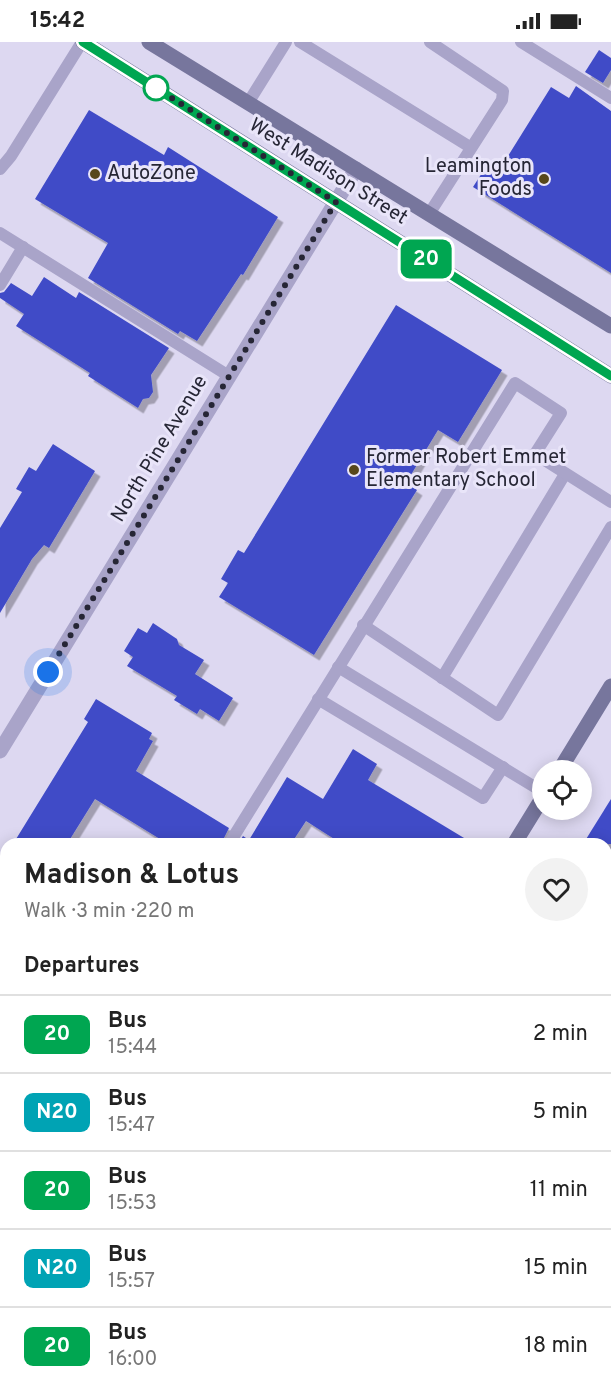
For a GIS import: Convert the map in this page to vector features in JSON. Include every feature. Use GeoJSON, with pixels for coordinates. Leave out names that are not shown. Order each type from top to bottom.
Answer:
{"type":"FeatureCollection","features":[{"type":"Feature","properties":{"kind":"main road","name":"West Madison Street"},"geometry":{"type":"LineString","coordinates":[[82,42],[611,376]]}},
{"type":"Feature","properties":{"kind":"main road","name":"West Madison Street"},"geometry":{"type":"LineString","coordinates":[[149,42],[611,326]]}},
{"type":"Feature","properties":{"kind":"main road"},"geometry":{"type":"LineString","coordinates":[[566,760],[611,686]]}},
{"type":"Feature","properties":{"kind":"main road"},"geometry":{"type":"LineString","coordinates":[[518,838],[532,815]]}},
{"type":"Feature","properties":{"kind":"street","name":"North Pine Avenue"},"geometry":{"type":"LineString","coordinates":[[0,751],[356,169]]}},
{"type":"Feature","properties":{"kind":"lane"},"geometry":{"type":"LineString","coordinates":[[0,169],[11,156],[82,42]]}},
{"type":"Feature","properties":{"kind":"lane"},"geometry":{"type":"LineString","coordinates":[[248,103],[286,42]]}},
{"type":"Feature","properties":{"kind":"lane"},"geometry":{"type":"LineString","coordinates":[[300,42],[471,147]]}},
{"type":"Feature","properties":{"kind":"lane"},"geometry":{"type":"LineString","coordinates":[[429,214],[502,100],[503,91],[430,42]]}},
{"type":"Feature","properties":{"kind":"lane"},"geometry":{"type":"LineString","coordinates":[[521,42],[611,98]]}},
{"type":"Feature","properties":{"kind":"lane"},"geometry":{"type":"LineString","coordinates":[[0,233],[229,376]]}},
{"type":"Feature","properties":{"kind":"lane"},"geometry":{"type":"LineString","coordinates":[[0,285],[23,247]]}},
{"type":"Feature","properties":{"kind":"lane"},"geometry":{"type":"LineString","coordinates":[[233,838],[363,625],[515,384],[561,413],[535,454],[611,502]]}},
{"type":"Feature","properties":{"kind":"lane"},"geometry":{"type":"LineString","coordinates":[[442,678],[565,474]]}},
{"type":"Feature","properties":{"kind":"lane"},"geometry":{"type":"LineString","coordinates":[[363,625],[498,715],[611,527]]}},
{"type":"Feature","properties":{"kind":"lane"},"geometry":{"type":"LineString","coordinates":[[338,667],[532,785]]}},
{"type":"Feature","properties":{"kind":"lane"},"geometry":{"type":"LineString","coordinates":[[318,699],[483,798],[503,767]]}},
{"type":"Feature","properties":{"kind":"building"},"geometry":{"type":"Polygon","coordinates":[[[599,50],[611,58],[611,70],[603,83],[585,72],[599,50]]]}},
{"type":"Feature","properties":{"kind":"building","name":"Leamington Foods"},"geometry":{"type":"Polygon","coordinates":[[[576,86],[611,111],[611,273],[473,187],[487,165],[498,172],[551,87],[569,98],[576,86]]]}},
{"type":"Feature","properties":{"kind":"building"},"geometry":{"type":"Polygon","coordinates":[[[89,110],[164,155],[168,147],[278,217],[243,275],[241,274],[197,341],[180,331],[178,334],[88,278],[108,243],[35,199],[89,110]]]}},
{"type":"Feature","properties":{"kind":"building"},"geometry":{"type":"Polygon","coordinates":[[[44,277],[76,298],[79,292],[169,348],[151,375],[153,392],[149,398],[143,399],[138,408],[88,376],[90,373],[16,326],[24,314],[0,298],[0,293],[4,292],[11,283],[32,296],[44,277]]]}},
{"type":"Feature","properties":{"kind":"building","name":"Former Robert Emmet Elementary School"},"geometry":{"type":"Polygon","coordinates":[[[396,305],[502,370],[458,442],[438,430],[406,483],[417,490],[314,655],[219,597],[228,583],[221,579],[238,550],[244,553],[396,305]]]}},
{"type":"Feature","properties":{"kind":"building"},"geometry":{"type":"Polygon","coordinates":[[[53,444],[95,471],[49,548],[44,545],[32,559],[0,613],[0,528],[22,492],[16,489],[29,467],[36,471],[53,444]]]}},
{"type":"Feature","properties":{"kind":"building"},"geometry":{"type":"Polygon","coordinates":[[[153,623],[177,639],[179,645],[204,660],[195,674],[233,698],[219,721],[200,709],[197,714],[174,700],[177,696],[127,666],[133,657],[124,651],[138,628],[147,633],[153,623]]]}},
{"type":"Feature","properties":{"kind":"building"},"geometry":{"type":"Polygon","coordinates":[[[96,699],[152,733],[149,739],[153,741],[136,771],[229,828],[224,838],[158,838],[95,799],[71,838],[17,838],[88,722],[84,719],[96,699]]]}},
{"type":"Feature","properties":{"kind":"building"},"geometry":{"type":"Polygon","coordinates":[[[353,749],[377,764],[368,780],[464,838],[333,838],[306,821],[295,838],[250,838],[287,777],[323,799],[353,749]]]}},
{"type":"Feature","properties":{"kind":"building"},"geometry":{"type":"Polygon","coordinates":[[[611,799],[611,838],[587,838],[611,799]]]}},
{"type":"Feature","properties":{"kind":"bus line","name":"20"},"geometry":{"type":"LineString","coordinates":[[83,42],[611,376]]}},
{"type":"Feature","properties":{"kind":"place","name":"AutoZone"},"geometry":{"type":"Point","coordinates":[95,174]}},
{"type":"Feature","properties":{"kind":"place","name":"Leamington Foods"},"geometry":{"type":"Point","coordinates":[544,179]}},
{"type":"Feature","properties":{"kind":"place","name":"Former Robert Emmet Elementary School"},"geometry":{"type":"Point","coordinates":[354,470]}},
{"type":"Feature","properties":{"kind":"route"},"geometry":{"type":"LineString","coordinates":[[48,672],[336,202],[156,88]]}}]}
